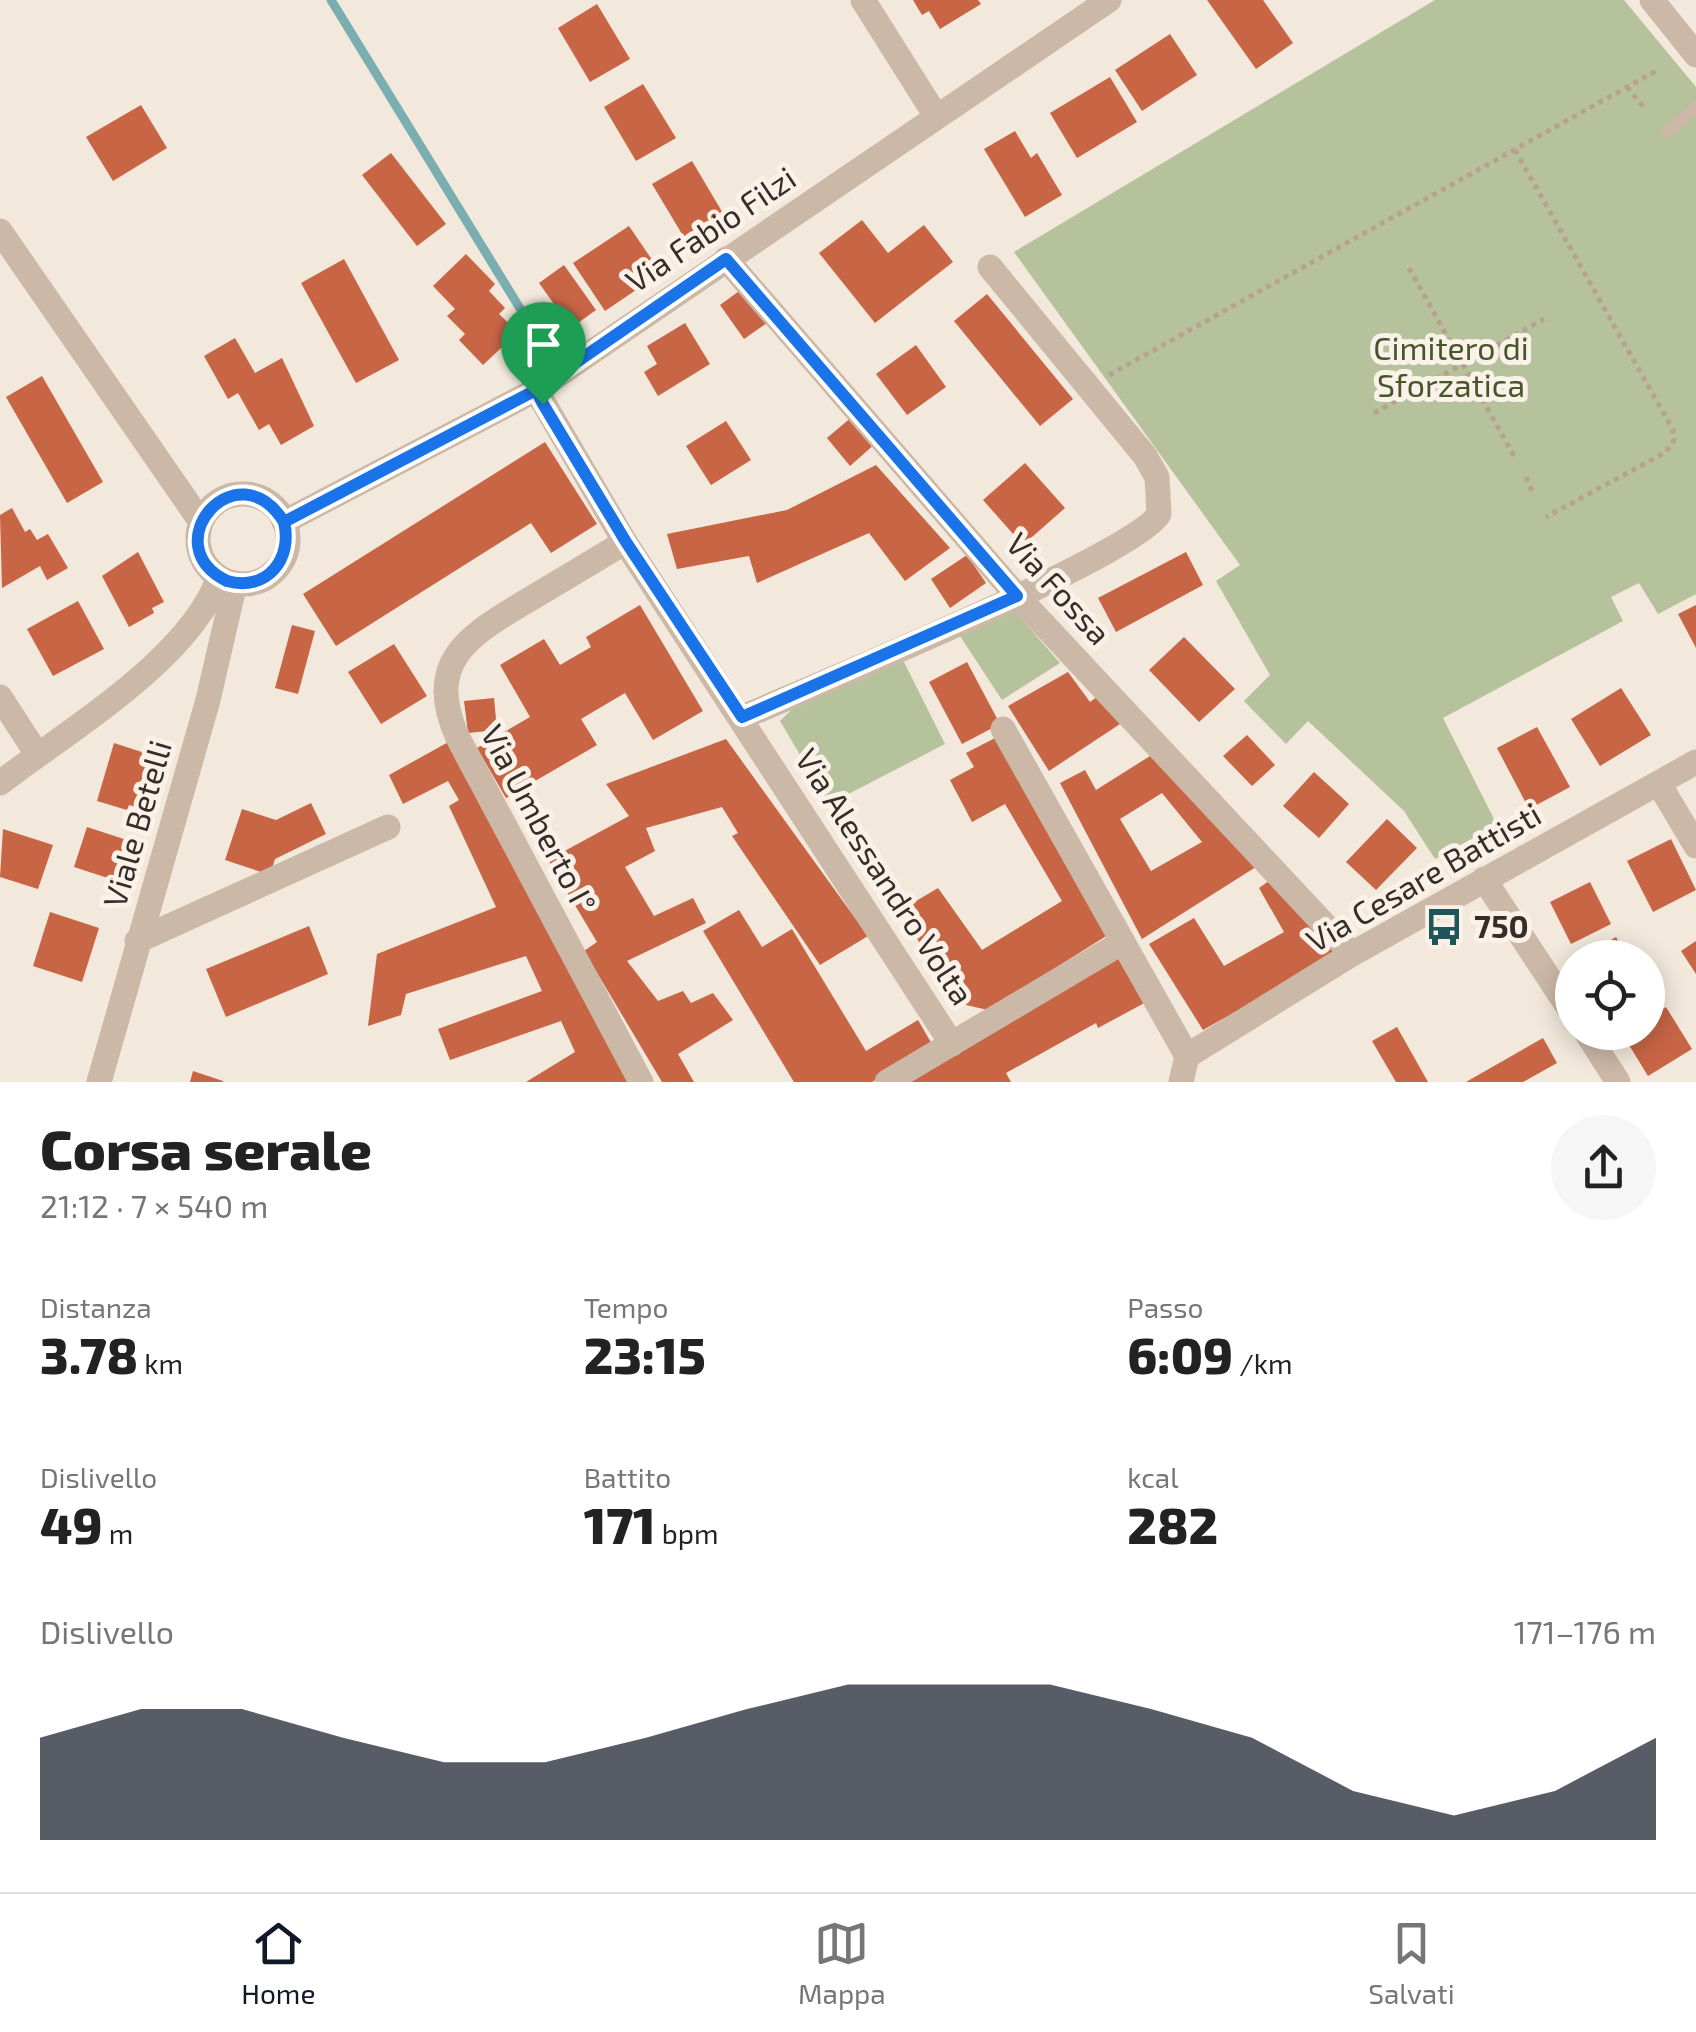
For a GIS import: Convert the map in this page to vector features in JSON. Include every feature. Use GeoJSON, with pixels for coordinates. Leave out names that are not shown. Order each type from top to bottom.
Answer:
{"type":"FeatureCollection","features":[{"type":"Feature","properties":{"kind":"street"},"geometry":{"type":"LineString","coordinates":[[863,0],[936,116]]}},
{"type":"Feature","properties":{"kind":"street","name":"Via Fabio Filzi"},"geometry":{"type":"LineString","coordinates":[[284,522],[536,390],[1110,0]]}},
{"type":"Feature","properties":{"kind":"street"},"geometry":{"type":"LineString","coordinates":[[1652,0],[1696,55]]}},
{"type":"Feature","properties":{"kind":"street"},"geometry":{"type":"LineString","coordinates":[[0,231],[201,522]]}},
{"type":"Feature","properties":{"kind":"street","name":"Via Fossa"},"geometry":{"type":"LineString","coordinates":[[726,259],[1017,596],[1352,954]]}},
{"type":"Feature","properties":{"kind":"street"},"geometry":{"type":"LineString","coordinates":[[742,717],[1017,596],[1140,534],[1159,514],[1159,488],[1152,466],[990,267]]}},
{"type":"Feature","properties":{"kind":"street","name":"Via Alessandro Volta"},"geometry":{"type":"LineString","coordinates":[[536,390],[626,542],[952,1044]]}},
{"type":"Feature","properties":{"kind":"street"},"geometry":{"type":"LineString","coordinates":[[249,494],[276,509],[284,522],[286,552],[278,566],[258,581],[227,580],[201,557],[201,522],[222,499],[249,494]]}},
{"type":"Feature","properties":{"kind":"street","name":"Via Umberto I°"},"geometry":{"type":"LineString","coordinates":[[626,542],[474,632],[453,657],[447,693],[458,738],[642,1082]]}},
{"type":"Feature","properties":{"kind":"street"},"geometry":{"type":"LineString","coordinates":[[0,783],[184,638],[227,580]]}},
{"type":"Feature","properties":{"kind":"street","name":"Viale Betelli"},"geometry":{"type":"LineString","coordinates":[[99,1082],[205,710],[227,580]]}},
{"type":"Feature","properties":{"kind":"street"},"geometry":{"type":"LineString","coordinates":[[0,696],[37,754]]}},
{"type":"Feature","properties":{"kind":"street"},"geometry":{"type":"LineString","coordinates":[[1003,729],[1187,1056],[1181,1082]]}},
{"type":"Feature","properties":{"kind":"street","name":"Via Cesare Battisti"},"geometry":{"type":"LineString","coordinates":[[1187,1056],[1352,954],[1696,762]]}},
{"type":"Feature","properties":{"kind":"street"},"geometry":{"type":"LineString","coordinates":[[1659,784],[1696,846]]}},
{"type":"Feature","properties":{"kind":"street"},"geometry":{"type":"LineString","coordinates":[[137,940],[388,826]]}},
{"type":"Feature","properties":{"kind":"street"},"geometry":{"type":"LineString","coordinates":[[1484,879],[1555,987]]}},
{"type":"Feature","properties":{"kind":"street"},"geometry":{"type":"LineString","coordinates":[[887,1082],[1123,942]]}},
{"type":"Feature","properties":{"kind":"street"},"geometry":{"type":"LineString","coordinates":[[1598,1050],[1618,1082]]}},
{"type":"Feature","properties":{"kind":"lane"},"geometry":{"type":"LineString","coordinates":[[1667,133],[1696,107]]}},
{"type":"Feature","properties":{"kind":"path"},"geometry":{"type":"LineString","coordinates":[[1089,386],[1656,71]]}},
{"type":"Feature","properties":{"kind":"path"},"geometry":{"type":"LineString","coordinates":[[1627,87],[1646,110]]}},
{"type":"Feature","properties":{"kind":"path"},"geometry":{"type":"LineString","coordinates":[[1515,150],[1674,430],[1674,440],[1666,452],[1546,517]]}},
{"type":"Feature","properties":{"kind":"path"},"geometry":{"type":"LineString","coordinates":[[1409,268],[1514,456]]}},
{"type":"Feature","properties":{"kind":"path"},"geometry":{"type":"LineString","coordinates":[[1374,413],[1544,319]]}},
{"type":"Feature","properties":{"kind":"path"},"geometry":{"type":"LineString","coordinates":[[1526,477],[1533,494]]}},
{"type":"Feature","properties":{"kind":"green space","name":"Cimitero di Sforzatica"},"geometry":{"type":"Polygon","coordinates":[[[1435,0],[1624,0],[1696,87],[1696,594],[1658,614],[1639,583],[1611,597],[1623,621],[1443,718],[1497,825],[1435,859],[1404,811],[1308,721],[1286,744],[1244,701],[1270,675],[1216,581],[1240,565],[1014,252],[1435,0]]]}},
{"type":"Feature","properties":{"kind":"green space"},"geometry":{"type":"Polygon","coordinates":[[[1013,609],[1060,663],[1002,700],[958,633],[1013,609]]]}},
{"type":"Feature","properties":{"kind":"green space"},"geometry":{"type":"Polygon","coordinates":[[[901,656],[945,744],[829,804],[780,721],[799,702],[901,656]]]}},
{"type":"Feature","properties":{"kind":"building"},"geometry":{"type":"Polygon","coordinates":[[[913,0],[978,0],[981,4],[940,29],[929,11],[922,15],[913,0]]]}},
{"type":"Feature","properties":{"kind":"building"},"geometry":{"type":"Polygon","coordinates":[[[1207,0],[1263,0],[1293,43],[1256,69],[1207,0]]]}},
{"type":"Feature","properties":{"kind":"building"},"geometry":{"type":"Polygon","coordinates":[[[597,4],[630,59],[590,82],[558,28],[597,4]]]}},
{"type":"Feature","properties":{"kind":"building"},"geometry":{"type":"Polygon","coordinates":[[[1170,34],[1197,75],[1142,111],[1115,70],[1170,34]]]}},
{"type":"Feature","properties":{"kind":"building"},"geometry":{"type":"Polygon","coordinates":[[[1110,77],[1137,122],[1077,158],[1050,113],[1110,77]]]}},
{"type":"Feature","properties":{"kind":"building"},"geometry":{"type":"Polygon","coordinates":[[[643,84],[676,138],[636,161],[604,107],[643,84]]]}},
{"type":"Feature","properties":{"kind":"building"},"geometry":{"type":"Polygon","coordinates":[[[141,105],[167,148],[113,181],[86,137],[141,105]]]}},
{"type":"Feature","properties":{"kind":"building"},"geometry":{"type":"Polygon","coordinates":[[[1015,131],[1031,158],[1037,153],[1062,195],[1025,217],[984,149],[1015,131]]]}},
{"type":"Feature","properties":{"kind":"building"},"geometry":{"type":"Polygon","coordinates":[[[391,153],[446,224],[417,246],[362,175],[391,153]]]}},
{"type":"Feature","properties":{"kind":"building"},"geometry":{"type":"Polygon","coordinates":[[[692,161],[724,215],[685,239],[652,184],[692,161]]]}},
{"type":"Feature","properties":{"kind":"building"},"geometry":{"type":"Polygon","coordinates":[[[862,220],[888,253],[924,225],[953,262],[875,323],[819,253],[862,220]]]}},
{"type":"Feature","properties":{"kind":"building"},"geometry":{"type":"Polygon","coordinates":[[[629,226],[661,273],[605,311],[573,263],[629,226]]]}},
{"type":"Feature","properties":{"kind":"building"},"geometry":{"type":"Polygon","coordinates":[[[466,254],[495,284],[489,291],[505,308],[499,314],[518,332],[483,365],[459,340],[465,334],[447,316],[455,309],[433,286],[466,254]]]}},
{"type":"Feature","properties":{"kind":"building"},"geometry":{"type":"Polygon","coordinates":[[[344,259],[399,360],[356,383],[301,283],[344,259]]]}},
{"type":"Feature","properties":{"kind":"building"},"geometry":{"type":"Polygon","coordinates":[[[564,265],[596,310],[571,328],[539,283],[564,265]]]}},
{"type":"Feature","properties":{"kind":"building"},"geometry":{"type":"Polygon","coordinates":[[[742,289],[767,323],[744,339],[720,305],[742,289]]]}},
{"type":"Feature","properties":{"kind":"building"},"geometry":{"type":"Polygon","coordinates":[[[987,294],[1073,399],[1040,426],[954,321],[987,294]]]}},
{"type":"Feature","properties":{"kind":"building"},"geometry":{"type":"Polygon","coordinates":[[[685,323],[710,364],[658,396],[644,372],[657,364],[647,346],[685,323]]]}},
{"type":"Feature","properties":{"kind":"building"},"geometry":{"type":"Polygon","coordinates":[[[235,338],[255,373],[282,358],[314,426],[281,445],[269,424],[259,430],[238,393],[228,399],[204,356],[235,338]]]}},
{"type":"Feature","properties":{"kind":"building"},"geometry":{"type":"Polygon","coordinates":[[[916,345],[946,387],[907,415],[876,374],[916,345]]]}},
{"type":"Feature","properties":{"kind":"building"},"geometry":{"type":"Polygon","coordinates":[[[42,376],[103,482],[67,503],[6,397],[42,376]]]}},
{"type":"Feature","properties":{"kind":"building"},"geometry":{"type":"Polygon","coordinates":[[[853,416],[876,443],[850,466],[827,438],[853,416]]]}},
{"type":"Feature","properties":{"kind":"building"},"geometry":{"type":"Polygon","coordinates":[[[726,421],[751,460],[711,485],[686,446],[726,421]]]}},
{"type":"Feature","properties":{"kind":"building"},"geometry":{"type":"Polygon","coordinates":[[[545,442],[597,524],[551,553],[531,523],[336,646],[303,594],[545,442]]]}},
{"type":"Feature","properties":{"kind":"building"},"geometry":{"type":"Polygon","coordinates":[[[1025,463],[1065,508],[1023,545],[983,500],[1025,463]]]}},
{"type":"Feature","properties":{"kind":"building"},"geometry":{"type":"Polygon","coordinates":[[[876,465],[950,548],[905,581],[869,533],[757,583],[749,556],[677,569],[667,534],[787,510],[876,465]]]}},
{"type":"Feature","properties":{"kind":"building"},"geometry":{"type":"Polygon","coordinates":[[[12,508],[25,532],[30,529],[37,540],[48,534],[68,568],[47,580],[40,566],[2,588],[0,515],[12,508]]]}},
{"type":"Feature","properties":{"kind":"building"},"geometry":{"type":"Polygon","coordinates":[[[138,552],[164,602],[152,608],[154,613],[129,627],[102,576],[138,552]]]}},
{"type":"Feature","properties":{"kind":"building"},"geometry":{"type":"Polygon","coordinates":[[[1186,552],[1203,585],[1116,632],[1098,598],[1186,552]]]}},
{"type":"Feature","properties":{"kind":"building"},"geometry":{"type":"Polygon","coordinates":[[[967,555],[986,583],[950,608],[931,579],[967,555]]]}},
{"type":"Feature","properties":{"kind":"building"},"geometry":{"type":"Polygon","coordinates":[[[78,601],[104,649],[53,676],[27,629],[78,601]]]}},
{"type":"Feature","properties":{"kind":"building"},"geometry":{"type":"Polygon","coordinates":[[[640,605],[703,711],[653,740],[625,693],[581,719],[597,745],[506,798],[477,748],[530,717],[500,665],[544,639],[560,665],[591,647],[586,637],[640,605]]]}},
{"type":"Feature","properties":{"kind":"building"},"geometry":{"type":"Polygon","coordinates":[[[1696,605],[1696,648],[1678,614],[1696,605]]]}},
{"type":"Feature","properties":{"kind":"building"},"geometry":{"type":"Polygon","coordinates":[[[292,625],[315,631],[298,694],[275,688],[292,625]]]}},
{"type":"Feature","properties":{"kind":"building"},"geometry":{"type":"Polygon","coordinates":[[[1184,637],[1235,689],[1199,722],[1149,670],[1184,637]]]}},
{"type":"Feature","properties":{"kind":"building"},"geometry":{"type":"Polygon","coordinates":[[[394,644],[427,696],[381,724],[348,672],[394,644]]]}},
{"type":"Feature","properties":{"kind":"building"},"geometry":{"type":"Polygon","coordinates":[[[967,662],[1000,724],[962,744],[929,682],[967,662]]]}},
{"type":"Feature","properties":{"kind":"building"},"geometry":{"type":"Polygon","coordinates":[[[1068,672],[1090,702],[1098,696],[1120,724],[1049,771],[1008,706],[1068,672]]]}},
{"type":"Feature","properties":{"kind":"building"},"geometry":{"type":"Polygon","coordinates":[[[1621,688],[1651,735],[1600,766],[1571,719],[1621,688]]]}},
{"type":"Feature","properties":{"kind":"building"},"geometry":{"type":"Polygon","coordinates":[[[494,698],[497,730],[468,733],[464,701],[494,698]]]}},
{"type":"Feature","properties":{"kind":"building"},"geometry":{"type":"Polygon","coordinates":[[[1537,727],[1570,787],[1529,809],[1497,748],[1537,727]]]}},
{"type":"Feature","properties":{"kind":"building"},"geometry":{"type":"Polygon","coordinates":[[[1247,735],[1275,765],[1252,786],[1223,756],[1247,735]]]}},
{"type":"Feature","properties":{"kind":"building"},"geometry":{"type":"Polygon","coordinates":[[[999,736],[1111,933],[988,1010],[953,1002],[901,910],[938,888],[982,950],[1062,901],[1005,804],[972,822],[950,780],[974,767],[966,753],[999,736]]]}},
{"type":"Feature","properties":{"kind":"building"},"geometry":{"type":"Polygon","coordinates":[[[726,739],[868,936],[820,965],[732,836],[738,833],[722,807],[646,828],[655,851],[625,867],[654,916],[693,898],[706,923],[627,961],[658,1001],[683,991],[691,1003],[713,993],[733,1020],[678,1054],[694,1082],[662,1082],[584,951],[597,942],[548,860],[629,816],[606,784],[726,739]]]}},
{"type":"Feature","properties":{"kind":"building"},"geometry":{"type":"Polygon","coordinates":[[[452,740],[634,1082],[526,1082],[575,1052],[561,1021],[450,1060],[438,1029],[542,991],[526,956],[406,994],[401,1015],[368,1026],[377,954],[496,907],[449,806],[459,800],[448,781],[403,804],[389,775],[452,740]]]}},
{"type":"Feature","properties":{"kind":"building"},"geometry":{"type":"Polygon","coordinates":[[[114,743],[148,754],[146,761],[162,765],[148,810],[129,805],[127,810],[97,801],[114,743]]]}},
{"type":"Feature","properties":{"kind":"building"},"geometry":{"type":"Polygon","coordinates":[[[1158,751],[1259,865],[1142,939],[1060,783],[1085,770],[1096,790],[1158,751]],[[1162,793],[1120,819],[1151,871],[1202,842],[1162,793]]]}},
{"type":"Feature","properties":{"kind":"building"},"geometry":{"type":"Polygon","coordinates":[[[1314,772],[1349,804],[1319,838],[1283,806],[1314,772]]]}},
{"type":"Feature","properties":{"kind":"building"},"geometry":{"type":"Polygon","coordinates":[[[311,803],[326,834],[275,859],[270,875],[225,860],[242,809],[276,820],[311,803]]]}},
{"type":"Feature","properties":{"kind":"building"},"geometry":{"type":"Polygon","coordinates":[[[1387,819],[1417,848],[1376,890],[1346,862],[1387,819]]]}},
{"type":"Feature","properties":{"kind":"building"},"geometry":{"type":"Polygon","coordinates":[[[87,827],[133,842],[120,882],[74,867],[87,827]]]}},
{"type":"Feature","properties":{"kind":"building"},"geometry":{"type":"Polygon","coordinates":[[[3,829],[53,845],[38,889],[0,877],[3,829]]]}},
{"type":"Feature","properties":{"kind":"building"},"geometry":{"type":"Polygon","coordinates":[[[1671,839],[1696,890],[1653,912],[1627,861],[1671,839]]]}},
{"type":"Feature","properties":{"kind":"building"},"geometry":{"type":"Polygon","coordinates":[[[1273,878],[1333,938],[1335,956],[1203,1030],[1149,944],[1194,918],[1224,966],[1284,932],[1259,888],[1273,878]]]}},
{"type":"Feature","properties":{"kind":"building"},"geometry":{"type":"Polygon","coordinates":[[[1590,882],[1611,924],[1579,940],[1569,940],[1550,902],[1590,882]]]}},
{"type":"Feature","properties":{"kind":"building"},"geometry":{"type":"Polygon","coordinates":[[[739,910],[762,947],[792,929],[866,1051],[918,1020],[933,1046],[872,1082],[794,1082],[703,931],[739,910]]]}},
{"type":"Feature","properties":{"kind":"building"},"geometry":{"type":"Polygon","coordinates":[[[50,912],[99,928],[82,982],[33,966],[50,912]]]}},
{"type":"Feature","properties":{"kind":"building"},"geometry":{"type":"Polygon","coordinates":[[[309,926],[328,974],[226,1017],[206,969],[309,926]]]}},
{"type":"Feature","properties":{"kind":"building"},"geometry":{"type":"Polygon","coordinates":[[[1696,941],[1696,974],[1681,951],[1696,941]]]}},
{"type":"Feature","properties":{"kind":"building"},"geometry":{"type":"Polygon","coordinates":[[[1122,953],[1150,1000],[1098,1028],[1096,1023],[1006,1073],[1011,1082],[909,1082],[1122,953]]]}},
{"type":"Feature","properties":{"kind":"building"},"geometry":{"type":"Polygon","coordinates":[[[1665,1008],[1692,1049],[1648,1076],[1632,1050],[1665,1050],[1665,1008]]]}},
{"type":"Feature","properties":{"kind":"building"},"geometry":{"type":"Polygon","coordinates":[[[1397,1027],[1428,1082],[1396,1082],[1372,1041],[1397,1027]]]}},
{"type":"Feature","properties":{"kind":"building"},"geometry":{"type":"Polygon","coordinates":[[[1543,1038],[1557,1063],[1523,1082],[1466,1082],[1543,1038]]]}},
{"type":"Feature","properties":{"kind":"building"},"geometry":{"type":"Polygon","coordinates":[[[193,1071],[223,1081],[223,1082],[190,1082],[193,1071]]]}},
{"type":"Feature","properties":{"kind":"waterway"},"geometry":{"type":"LineString","coordinates":[[331,0],[551,359]]}},
{"type":"Feature","properties":{"kind":"place","name":"750"},"geometry":{"type":"Point","coordinates":[1444,927]}},
{"type":"Feature","properties":{"kind":"route"},"geometry":{"type":"LineString","coordinates":[[543,404],[536,390],[284,522],[286,552],[278,566],[258,581],[227,581],[212,572],[201,557],[201,522],[222,499],[237,494],[264,499],[284,522],[410,456],[536,390],[726,259],[1017,596],[742,717],[626,542],[543,404]]}}]}
